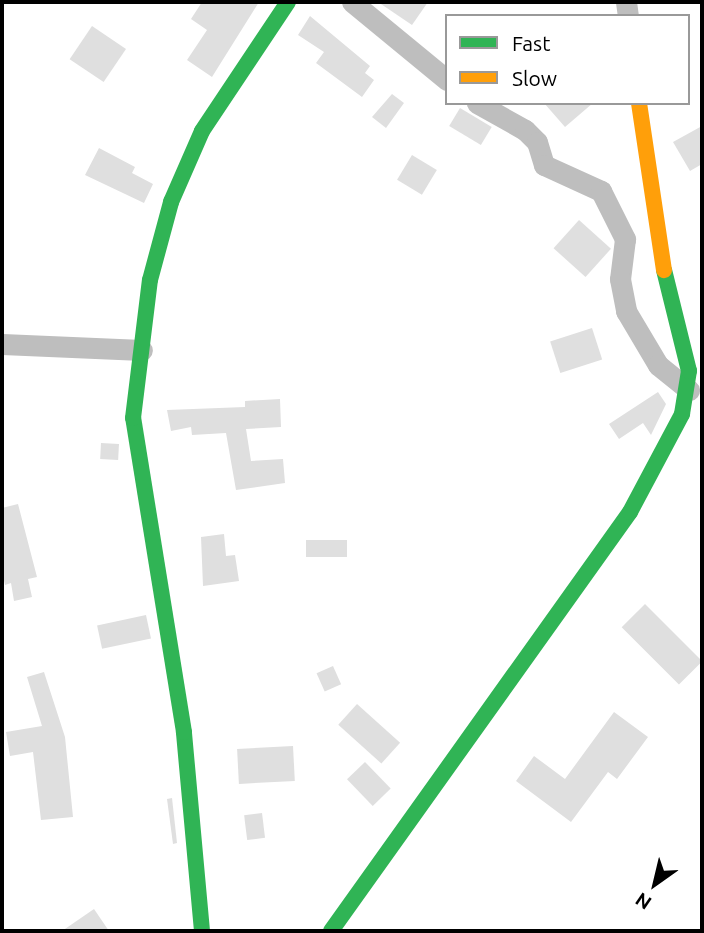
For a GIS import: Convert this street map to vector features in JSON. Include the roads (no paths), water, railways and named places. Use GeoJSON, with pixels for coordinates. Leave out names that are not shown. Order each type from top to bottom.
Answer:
{"type":"FeatureCollection","features":[{"type":"Feature","properties":{"kind":"street"},"geometry":{"type":"LineString","coordinates":[[202,931],[184,732],[133,418],[150,280],[171,202],[202,131],[288,2]]}},
{"type":"Feature","properties":{"kind":"street"},"geometry":{"type":"LineString","coordinates":[[352,2],[445,78]]}},
{"type":"Feature","properties":{"kind":"street"},"geometry":{"type":"LineString","coordinates":[[481,105],[525,130],[537,142],[544,165],[601,191],[625,239],[620,279],[626,311],[658,365],[694,376]]}},
{"type":"Feature","properties":{"kind":"street"},"geometry":{"type":"LineString","coordinates":[[331,931],[504,695],[630,512],[665,451],[694,376],[661,256],[639,105]]}},
{"type":"Feature","properties":{"kind":"street"},"geometry":{"type":"LineString","coordinates":[[2,344],[142,350]]}}]}
